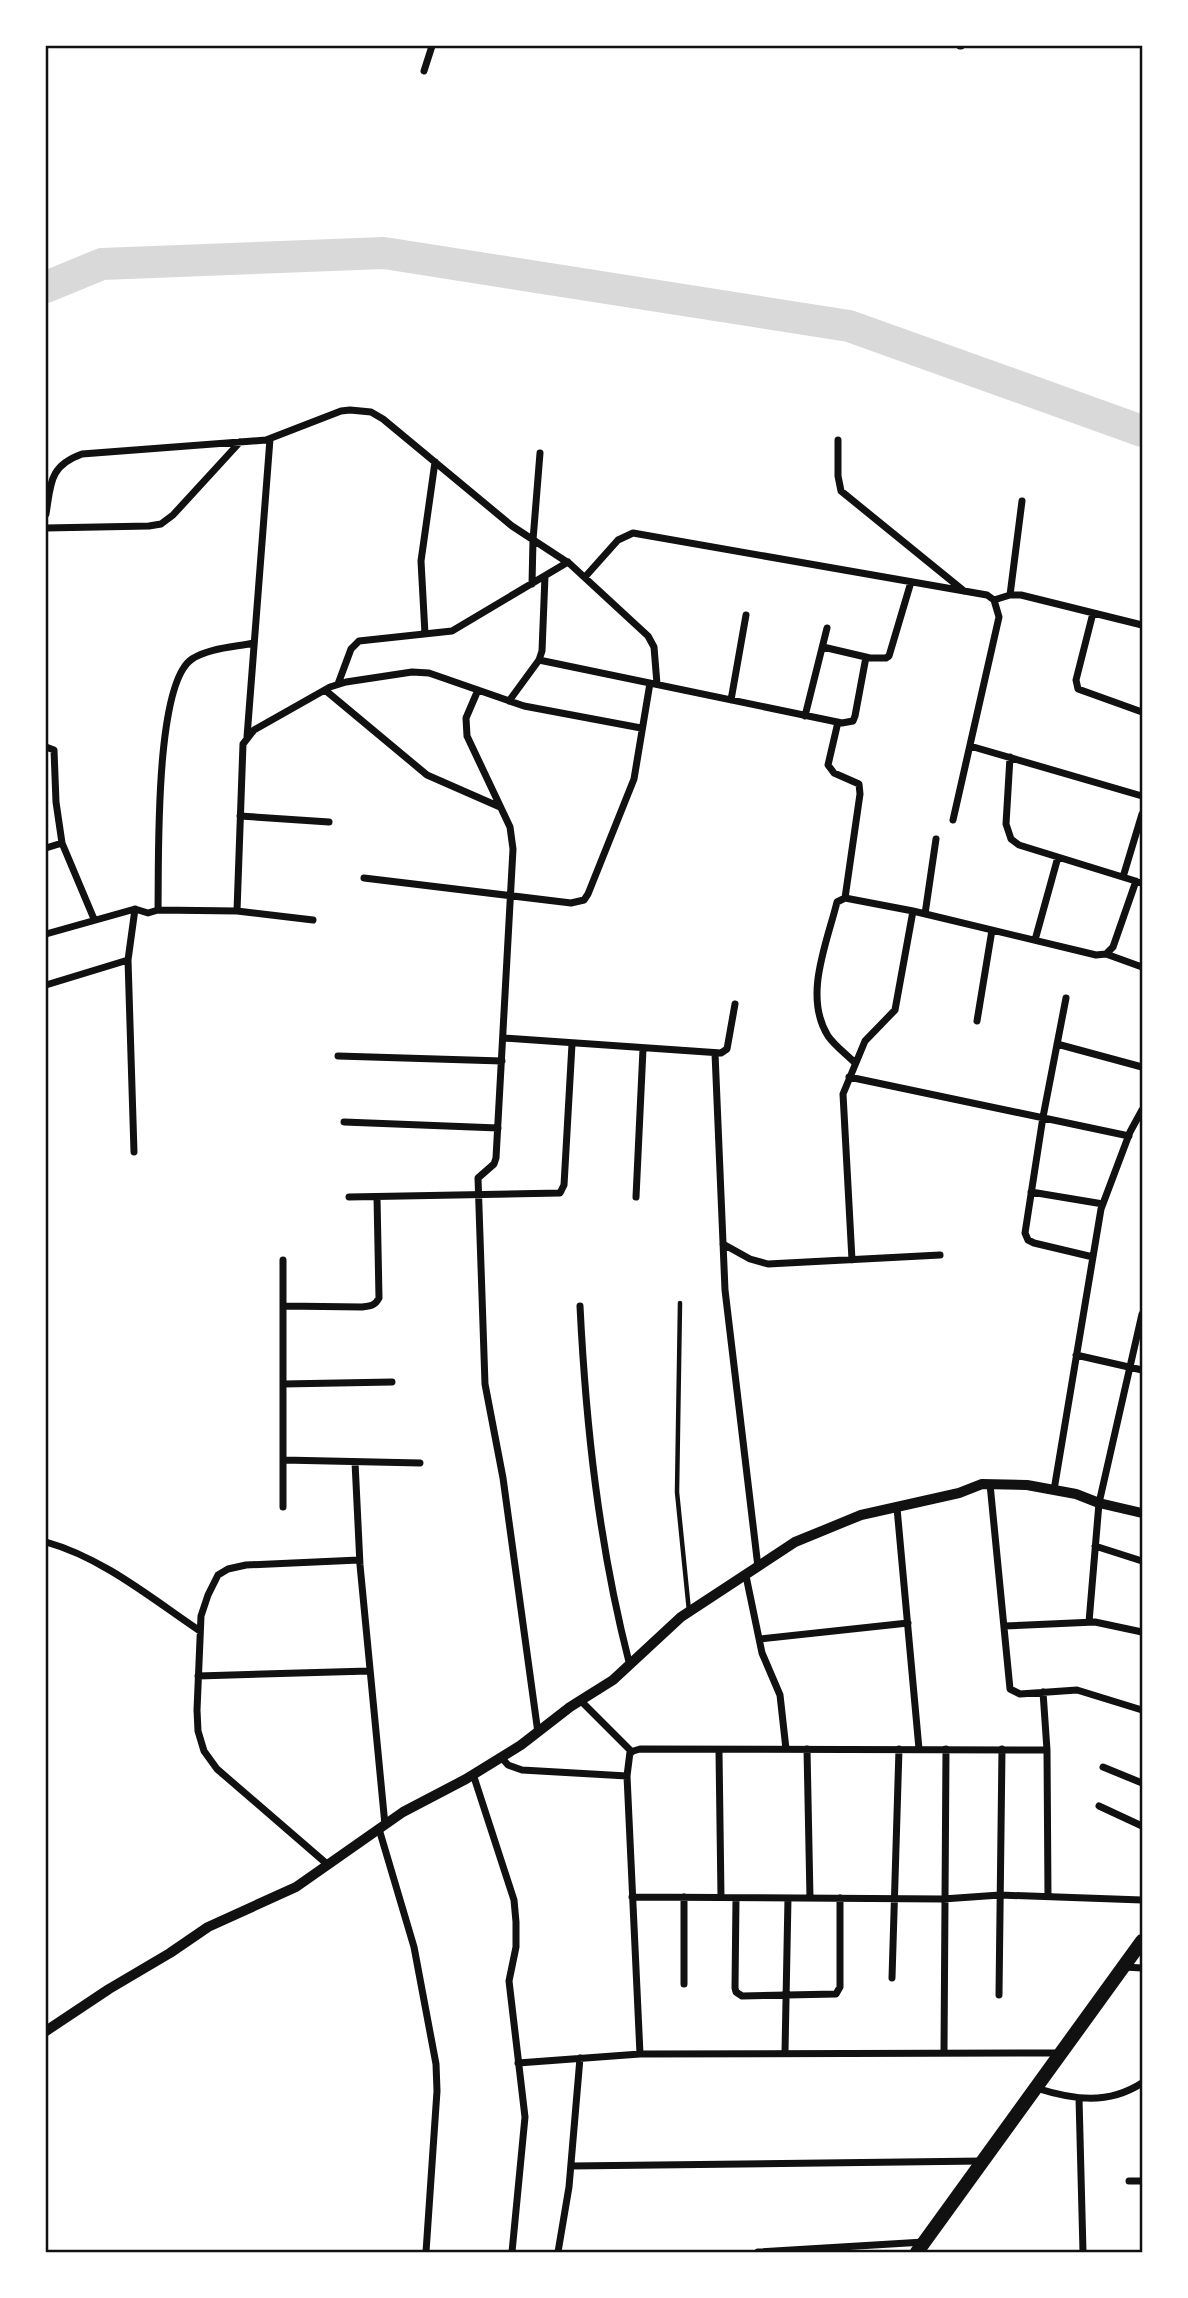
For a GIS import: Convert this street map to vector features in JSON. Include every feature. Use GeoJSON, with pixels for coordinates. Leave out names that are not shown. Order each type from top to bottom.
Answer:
{"type":"FeatureCollection","features":[{"type":"Feature","properties":{"kind":"main road"},"geometry":{"type":"LineString","coordinates":[[920,2247],[1143,1941]]}},
{"type":"Feature","properties":{"kind":"street"},"geometry":{"type":"LineString","coordinates":[[424,71],[432,46]]}},
{"type":"Feature","properties":{"kind":"street"},"geometry":{"type":"LineString","coordinates":[[46,514],[51,478],[67,459],[82,454],[270,439],[341,411],[371,412],[383,419],[512,526],[568,562],[652,641],[653,683],[641,728],[634,779],[589,894],[584,900],[571,903],[364,878]]}},
{"type":"Feature","properties":{"kind":"street"},"geometry":{"type":"LineString","coordinates":[[237,911],[242,754],[247,737],[270,439]]}},
{"type":"Feature","properties":{"kind":"street"},"geometry":{"type":"LineString","coordinates":[[838,440],[838,476],[841,491],[964,592]]}},
{"type":"Feature","properties":{"kind":"street"},"geometry":{"type":"LineString","coordinates":[[46,528],[161,524],[173,515],[240,441]]}},
{"type":"Feature","properties":{"kind":"street"},"geometry":{"type":"LineString","coordinates":[[532,584],[540,453]]}},
{"type":"Feature","properties":{"kind":"street"},"geometry":{"type":"LineString","coordinates":[[425,634],[421,561],[435,462]]}},
{"type":"Feature","properties":{"kind":"street"},"geometry":{"type":"LineString","coordinates":[[1010,595],[1023,501]]}},
{"type":"Feature","properties":{"kind":"street"},"geometry":{"type":"LineString","coordinates":[[585,578],[618,540],[633,533],[987,595],[994,600],[999,617],[953,820]]}},
{"type":"Feature","properties":{"kind":"street"},"geometry":{"type":"LineString","coordinates":[[338,684],[351,649],[359,641],[457,629],[568,562]]}},
{"type":"Feature","properties":{"kind":"street"},"geometry":{"type":"LineString","coordinates":[[509,701],[538,660],[543,642],[545,576]]}},
{"type":"Feature","properties":{"kind":"street"},"geometry":{"type":"LineString","coordinates":[[823,647],[880,659],[889,656],[911,582]]}},
{"type":"Feature","properties":{"kind":"street"},"geometry":{"type":"LineString","coordinates":[[994,600],[1021,595],[1143,625]]}},
{"type":"Feature","properties":{"kind":"street"},"geometry":{"type":"LineString","coordinates":[[1093,613],[1076,680],[1078,690],[1143,712]]}},
{"type":"Feature","properties":{"kind":"street"},"geometry":{"type":"LineString","coordinates":[[732,700],[746,615]]}},
{"type":"Feature","properties":{"kind":"street"},"geometry":{"type":"LineString","coordinates":[[805,716],[827,628]]}},
{"type":"Feature","properties":{"kind":"street"},"geometry":{"type":"LineString","coordinates":[[158,910],[159,795],[170,704],[183,667],[202,654],[254,643]]}},
{"type":"Feature","properties":{"kind":"street"},"geometry":{"type":"LineString","coordinates":[[538,660],[848,723],[855,716],[866,657]]}},
{"type":"Feature","properties":{"kind":"street"},"geometry":{"type":"LineString","coordinates":[[247,737],[254,730],[338,684],[421,672],[535,709],[641,728]]}},
{"type":"Feature","properties":{"kind":"street"},"geometry":{"type":"LineString","coordinates":[[325,690],[427,775],[501,807]]}},
{"type":"Feature","properties":{"kind":"street"},"geometry":{"type":"LineString","coordinates":[[478,690],[466,718],[467,736],[513,837],[496,1158],[494,1164],[479,1175],[485,1384],[503,1478],[538,1734]]}},
{"type":"Feature","properties":{"kind":"street"},"geometry":{"type":"LineString","coordinates":[[838,722],[828,765],[834,773],[859,784],[861,788],[845,898]]}},
{"type":"Feature","properties":{"kind":"street"},"geometry":{"type":"LineString","coordinates":[[970,746],[1143,796]]}},
{"type":"Feature","properties":{"kind":"street"},"geometry":{"type":"LineString","coordinates":[[46,747],[54,750],[62,843],[94,919]]}},
{"type":"Feature","properties":{"kind":"street"},"geometry":{"type":"LineString","coordinates":[[1010,757],[1007,831],[1019,845],[1139,882],[1113,947],[1106,954]]}},
{"type":"Feature","properties":{"kind":"street"},"geometry":{"type":"LineString","coordinates":[[1123,877],[1143,814]]}},
{"type":"Feature","properties":{"kind":"street"},"geometry":{"type":"LineString","coordinates":[[240,816],[329,822]]}},
{"type":"Feature","properties":{"kind":"street"},"geometry":{"type":"LineString","coordinates":[[925,914],[936,839]]}},
{"type":"Feature","properties":{"kind":"street"},"geometry":{"type":"LineString","coordinates":[[46,848],[62,843]]}},
{"type":"Feature","properties":{"kind":"street"},"geometry":{"type":"LineString","coordinates":[[1035,940],[1058,857]]}},
{"type":"Feature","properties":{"kind":"street"},"geometry":{"type":"LineString","coordinates":[[855,1063],[830,1038],[823,1026],[816,995],[837,902],[845,898],[913,911],[1097,955],[1106,954],[1143,967]]}},
{"type":"Feature","properties":{"kind":"street"},"geometry":{"type":"LineString","coordinates":[[134,1152],[128,960],[135,909]]}},
{"type":"Feature","properties":{"kind":"street"},"geometry":{"type":"LineString","coordinates":[[46,934],[135,909],[148,913],[158,910],[237,911],[313,920]]}},
{"type":"Feature","properties":{"kind":"street"},"geometry":{"type":"LineString","coordinates":[[852,1260],[843,1094],[869,1036],[895,1010],[913,911]]}},
{"type":"Feature","properties":{"kind":"street"},"geometry":{"type":"LineString","coordinates":[[977,1021],[992,930]]}},
{"type":"Feature","properties":{"kind":"street"},"geometry":{"type":"LineString","coordinates":[[46,985],[128,960]]}},
{"type":"Feature","properties":{"kind":"street"},"geometry":{"type":"LineString","coordinates":[[1066,998],[1043,1117],[1025,1233],[1028,1240],[1034,1244],[1093,1257]]}},
{"type":"Feature","properties":{"kind":"street"},"geometry":{"type":"LineString","coordinates":[[503,1038],[721,1053],[727,1049],[735,1004]]}},
{"type":"Feature","properties":{"kind":"street"},"geometry":{"type":"LineString","coordinates":[[349,1197],[555,1195],[563,1189],[572,1044]]}},
{"type":"Feature","properties":{"kind":"street"},"geometry":{"type":"LineString","coordinates":[[1057,1044],[1143,1067]]}},
{"type":"Feature","properties":{"kind":"street"},"geometry":{"type":"LineString","coordinates":[[636,1197],[643,1049]]}},
{"type":"Feature","properties":{"kind":"street"},"geometry":{"type":"LineString","coordinates":[[715,1053],[725,1290],[758,1567]]}},
{"type":"Feature","properties":{"kind":"street"},"geometry":{"type":"LineString","coordinates":[[338,1056],[502,1061]]}},
{"type":"Feature","properties":{"kind":"street"},"geometry":{"type":"LineString","coordinates":[[849,1077],[1129,1136]]}},
{"type":"Feature","properties":{"kind":"street"},"geometry":{"type":"LineString","coordinates":[[1054,1490],[1103,1204],[1129,1136],[1143,1110]]}},
{"type":"Feature","properties":{"kind":"street"},"geometry":{"type":"LineString","coordinates":[[344,1122],[498,1128]]}},
{"type":"Feature","properties":{"kind":"street"},"geometry":{"type":"LineString","coordinates":[[1031,1192],[1103,1204]]}},
{"type":"Feature","properties":{"kind":"street"},"geometry":{"type":"LineString","coordinates":[[283,1306],[362,1307],[377,1303],[377,1197]]}},
{"type":"Feature","properties":{"kind":"street"},"geometry":{"type":"LineString","coordinates":[[723,1244],[750,1259],[768,1264],[940,1255]]}},
{"type":"Feature","properties":{"kind":"street"},"geometry":{"type":"LineString","coordinates":[[283,1260],[283,1507]]}},
{"type":"Feature","properties":{"kind":"street"},"geometry":{"type":"LineString","coordinates":[[580,1306],[584,1389],[600,1525],[613,1599],[629,1662]]}},
{"type":"Feature","properties":{"kind":"street"},"geometry":{"type":"LineString","coordinates":[[1089,1622],[1099,1503],[1143,1314]]}},
{"type":"Feature","properties":{"kind":"street"},"geometry":{"type":"LineString","coordinates":[[1076,1355],[1143,1370]]}},
{"type":"Feature","properties":{"kind":"street"},"geometry":{"type":"LineString","coordinates":[[283,1384],[391,1382]]}},
{"type":"Feature","properties":{"kind":"street"},"geometry":{"type":"LineString","coordinates":[[283,1460],[420,1463]]}},
{"type":"Feature","properties":{"kind":"street"},"geometry":{"type":"LineString","coordinates":[[355,1462],[359,1560],[382,1827],[414,1947],[436,2064],[426,2252]]}},
{"type":"Feature","properties":{"kind":"street"},"geometry":{"type":"LineString","coordinates":[[46,2031],[208,1927],[296,1887],[403,1812],[473,1774],[538,1734],[613,1680],[629,1662],[689,1612],[795,1542],[861,1515],[959,1493],[982,1484],[1027,1485],[1076,1494],[1099,1503],[1143,1513]]}},
{"type":"Feature","properties":{"kind":"street"},"geometry":{"type":"LineString","coordinates":[[990,1484],[1010,1689],[1020,1694],[1077,1690],[1143,1710]]}},
{"type":"Feature","properties":{"kind":"street"},"geometry":{"type":"LineString","coordinates":[[897,1508],[919,1749]]}},
{"type":"Feature","properties":{"kind":"street"},"geometry":{"type":"LineString","coordinates":[[46,1542],[69,1548],[98,1563],[200,1631]]}},
{"type":"Feature","properties":{"kind":"street"},"geometry":{"type":"LineString","coordinates":[[1096,1545],[1143,1561]]}},
{"type":"Feature","properties":{"kind":"street"},"geometry":{"type":"LineString","coordinates":[[327,1864],[217,1769],[204,1751],[198,1731],[201,1616],[218,1575],[228,1569],[246,1565],[359,1560]]}},
{"type":"Feature","properties":{"kind":"street"},"geometry":{"type":"LineString","coordinates":[[746,1576],[767,1668],[780,1695],[786,1749]]}},
{"type":"Feature","properties":{"kind":"street"},"geometry":{"type":"LineString","coordinates":[[1004,1626],[1089,1622],[1143,1632]]}},
{"type":"Feature","properties":{"kind":"street"},"geometry":{"type":"LineString","coordinates":[[760,1639],[908,1623]]}},
{"type":"Feature","properties":{"kind":"street"},"geometry":{"type":"LineString","coordinates":[[198,1676],[369,1671]]}},
{"type":"Feature","properties":{"kind":"street"},"geometry":{"type":"LineString","coordinates":[[1044,1692],[1048,1896]]}},
{"type":"Feature","properties":{"kind":"street"},"geometry":{"type":"LineString","coordinates":[[581,1701],[632,1752]]}},
{"type":"Feature","properties":{"kind":"street"},"geometry":{"type":"LineString","coordinates":[[640,2054],[627,1776],[628,1758],[632,1752],[640,1749],[1046,1750]]}},
{"type":"Feature","properties":{"kind":"street"},"geometry":{"type":"LineString","coordinates":[[807,1749],[810,1898]]}},
{"type":"Feature","properties":{"kind":"street"},"geometry":{"type":"LineString","coordinates":[[892,1978],[899,1749]]}},
{"type":"Feature","properties":{"kind":"street"},"geometry":{"type":"LineString","coordinates":[[943,2052],[946,1749]]}},
{"type":"Feature","properties":{"kind":"street"},"geometry":{"type":"LineString","coordinates":[[999,1995],[1002,1749]]}},
{"type":"Feature","properties":{"kind":"street"},"geometry":{"type":"LineString","coordinates":[[719,1751],[721,1897]]}},
{"type":"Feature","properties":{"kind":"street"},"geometry":{"type":"LineString","coordinates":[[500,1757],[508,1765],[522,1770],[627,1776]]}},
{"type":"Feature","properties":{"kind":"street"},"geometry":{"type":"LineString","coordinates":[[1103,1767],[1143,1783]]}},
{"type":"Feature","properties":{"kind":"street"},"geometry":{"type":"LineString","coordinates":[[473,1774],[514,1900],[516,1947],[509,1981],[524,2139],[512,2252]]}},
{"type":"Feature","properties":{"kind":"street"},"geometry":{"type":"LineString","coordinates":[[1099,1806],[1143,1826]]}},
{"type":"Feature","properties":{"kind":"street"},"geometry":{"type":"LineString","coordinates":[[632,1897],[943,1899],[1000,1895],[1143,1900]]}},
{"type":"Feature","properties":{"kind":"street"},"geometry":{"type":"LineString","coordinates":[[684,1897],[684,1984]]}},
{"type":"Feature","properties":{"kind":"street"},"geometry":{"type":"LineString","coordinates":[[736,1898],[736,1992],[742,1996],[786,1996],[828,1995],[839,1991],[840,1898]]}},
{"type":"Feature","properties":{"kind":"street"},"geometry":{"type":"LineString","coordinates":[[785,2052],[788,1898]]}},
{"type":"Feature","properties":{"kind":"street"},"geometry":{"type":"LineString","coordinates":[[1124,1967],[1143,1968]]}},
{"type":"Feature","properties":{"kind":"street"},"geometry":{"type":"LineString","coordinates":[[518,2063],[640,2054],[1062,2053]]}},
{"type":"Feature","properties":{"kind":"street"},"geometry":{"type":"LineString","coordinates":[[558,2252],[571,2166],[580,2058]]}},
{"type":"Feature","properties":{"kind":"street"},"geometry":{"type":"LineString","coordinates":[[1036,2088],[1079,2098],[1117,2096],[1143,2083]]}},
{"type":"Feature","properties":{"kind":"street"},"geometry":{"type":"LineString","coordinates":[[1079,2098],[1083,2252]]}},
{"type":"Feature","properties":{"kind":"street"},"geometry":{"type":"LineString","coordinates":[[571,2166],[983,2161]]}},
{"type":"Feature","properties":{"kind":"street"},"geometry":{"type":"LineString","coordinates":[[1129,2181],[1143,2181]]}},
{"type":"Feature","properties":{"kind":"street"},"geometry":{"type":"LineString","coordinates":[[758,2252],[920,2247]]}},
{"type":"Feature","properties":{"kind":"lane"},"geometry":{"type":"LineString","coordinates":[[680,1303],[677,1492],[689,1612]]}},
{"type":"Feature","properties":{"kind":"waterway"},"geometry":{"type":"LineString","coordinates":[[46,287],[102,264],[384,253],[849,326],[1142,431]]}}]}
